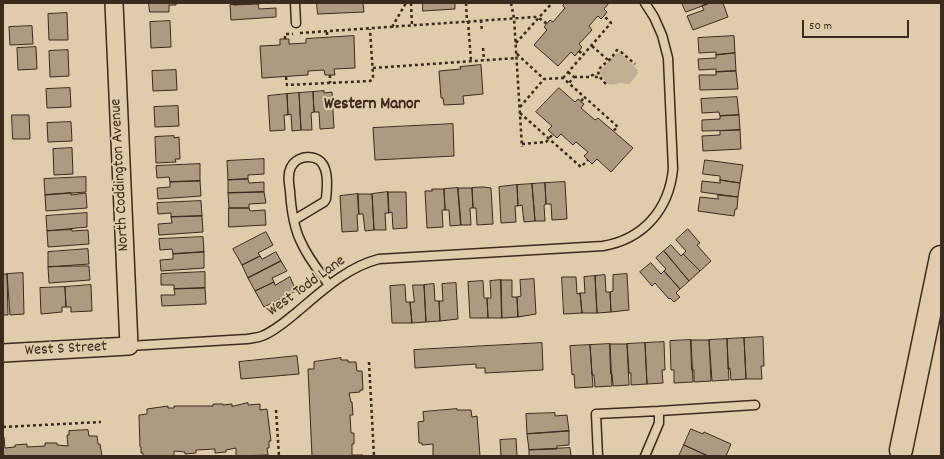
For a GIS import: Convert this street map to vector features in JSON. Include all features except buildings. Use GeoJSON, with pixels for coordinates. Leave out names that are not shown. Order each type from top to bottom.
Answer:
{"type":"FeatureCollection","features":[{"type":"Feature","properties":{"kind":"highway"},"geometry":{"type":"LineString","coordinates":[[900,453],[941,257]]}},
{"type":"Feature","properties":{"kind":"highway"},"geometry":{"type":"LineString","coordinates":[[900,453],[920,389],[941,301]]}},
{"type":"Feature","properties":{"kind":"street","name":"North Coddington Avenue"},"geometry":{"type":"LineString","coordinates":[[114,3],[129,346]]}},
{"type":"Feature","properties":{"kind":"street","name":"West S Street"},"geometry":{"type":"LineString","coordinates":[[3,353],[129,346]]}},
{"type":"Feature","properties":{"kind":"lane"},"geometry":{"type":"LineString","coordinates":[[295,3],[296,23]]}},
{"type":"Feature","properties":{"kind":"lane","name":"West Todd Lane"},"geometry":{"type":"LineString","coordinates":[[129,346],[247,339],[262,336],[280,326],[329,285],[347,273],[367,262],[379,259],[603,246],[621,242],[637,232],[658,214],[667,194],[672,176],[668,58],[662,35],[654,16],[646,3]]}},
{"type":"Feature","properties":{"kind":"lane"},"geometry":{"type":"LineString","coordinates":[[294,220],[324,202],[326,199],[325,169],[320,160],[307,157],[298,159],[292,166],[289,174],[291,209],[294,220],[300,241],[310,259],[329,285]]}},
{"type":"Feature","properties":{"kind":"lane"},"geometry":{"type":"LineString","coordinates":[[598,456],[596,414],[755,405]]}},
{"type":"Feature","properties":{"kind":"lane"},"geometry":{"type":"LineString","coordinates":[[645,456],[660,423],[659,411]]}},
{"type":"Feature","properties":{"kind":"path"},"geometry":{"type":"LineString","coordinates":[[392,28],[406,3]]}},
{"type":"Feature","properties":{"kind":"path"},"geometry":{"type":"LineString","coordinates":[[411,3],[412,26]]}},
{"type":"Feature","properties":{"kind":"path"},"geometry":{"type":"LineString","coordinates":[[466,3],[471,61]]}},
{"type":"Feature","properties":{"kind":"path"},"geometry":{"type":"LineString","coordinates":[[511,3],[516,43],[522,146],[546,142],[553,134]]}},
{"type":"Feature","properties":{"kind":"path"},"geometry":{"type":"LineString","coordinates":[[516,43],[552,3]]}},
{"type":"Feature","properties":{"kind":"path"},"geometry":{"type":"LineString","coordinates":[[563,78],[611,23],[604,16]]}},
{"type":"Feature","properties":{"kind":"path"},"geometry":{"type":"LineString","coordinates":[[285,39],[285,34],[392,28],[514,18],[539,18],[547,24]]}},
{"type":"Feature","properties":{"kind":"path"},"geometry":{"type":"LineString","coordinates":[[482,20],[482,32]]}},
{"type":"Feature","properties":{"kind":"path"},"geometry":{"type":"LineString","coordinates":[[286,76],[287,85],[370,81],[373,79],[373,68],[370,29]]}},
{"type":"Feature","properties":{"kind":"path"},"geometry":{"type":"LineString","coordinates":[[327,32],[328,38]]}},
{"type":"Feature","properties":{"kind":"path"},"geometry":{"type":"LineString","coordinates":[[592,46],[608,60]]}},
{"type":"Feature","properties":{"kind":"path"},"geometry":{"type":"LineString","coordinates":[[483,48],[484,60]]}},
{"type":"Feature","properties":{"kind":"path"},"geometry":{"type":"LineString","coordinates":[[606,84],[599,77],[598,72],[615,52],[619,50],[635,64]]}},
{"type":"Feature","properties":{"kind":"path"},"geometry":{"type":"LineString","coordinates":[[579,51],[583,55]]}},
{"type":"Feature","properties":{"kind":"path"},"geometry":{"type":"LineString","coordinates":[[516,53],[544,79],[563,78],[618,127],[613,131]]}},
{"type":"Feature","properties":{"kind":"path"},"geometry":{"type":"LineString","coordinates":[[373,68],[517,58]]}},
{"type":"Feature","properties":{"kind":"path"},"geometry":{"type":"LineString","coordinates":[[568,72],[574,77],[599,77]]}},
{"type":"Feature","properties":{"kind":"path"},"geometry":{"type":"LineString","coordinates":[[330,75],[330,83]]}},
{"type":"Feature","properties":{"kind":"path"},"geometry":{"type":"LineString","coordinates":[[569,83],[574,77]]}},
{"type":"Feature","properties":{"kind":"path"},"geometry":{"type":"LineString","coordinates":[[520,107],[544,79]]}},
{"type":"Feature","properties":{"kind":"path"},"geometry":{"type":"LineString","coordinates":[[581,101],[585,97]]}},
{"type":"Feature","properties":{"kind":"path"},"geometry":{"type":"LineString","coordinates":[[520,113],[582,167],[588,160]]}},
{"type":"Feature","properties":{"kind":"path"},"geometry":{"type":"LineString","coordinates":[[369,362],[374,456]]}},
{"type":"Feature","properties":{"kind":"path"},"geometry":{"type":"LineString","coordinates":[[276,410],[279,456]]}},
{"type":"Feature","properties":{"kind":"path"},"geometry":{"type":"LineString","coordinates":[[3,427],[101,422]]}},
{"type":"Feature","properties":{"kind":"shaded area"},"geometry":{"type":"Polygon","coordinates":[[[619,52],[637,69],[638,73],[630,84],[620,83],[611,85],[607,83],[599,73],[619,52]]]}},
{"type":"Feature","properties":{"kind":"district","name":"Western Manor"},"geometry":{"type":"Point","coordinates":[372,106]}}]}
